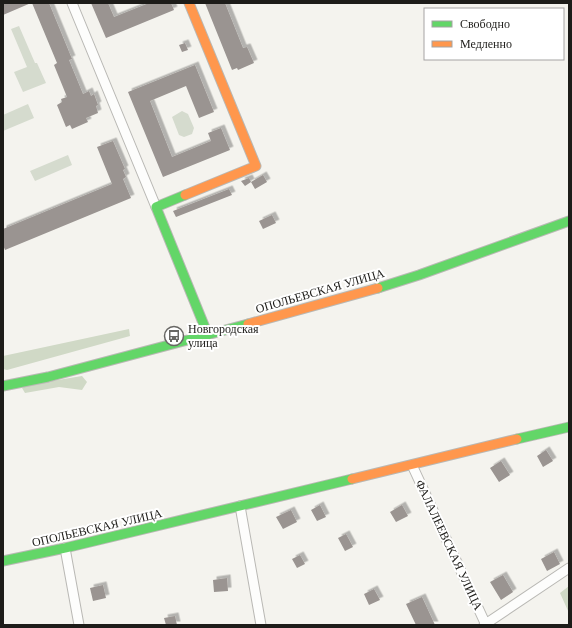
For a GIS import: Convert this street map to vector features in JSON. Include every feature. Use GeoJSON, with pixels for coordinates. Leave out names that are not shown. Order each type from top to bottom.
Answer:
{"type":"FeatureCollection","features":[{"type":"Feature","properties":{"kind":"street"},"geometry":{"type":"LineString","coordinates":[[72,3],[208,335]]}},
{"type":"Feature","properties":{"kind":"street"},"geometry":{"type":"LineString","coordinates":[[156,207],[256,166],[189,3]]}},
{"type":"Feature","properties":{"kind":"street","name":"ОПОЛЬЕВСКАЯ УЛИЦА"},"geometry":{"type":"LineString","coordinates":[[3,386],[48,377],[208,335],[419,275],[569,221]]}},
{"type":"Feature","properties":{"kind":"street","name":"ОПОЛЬЕВСКАЯ УЛИЦА"},"geometry":{"type":"LineString","coordinates":[[3,562],[569,427]]}},
{"type":"Feature","properties":{"kind":"street","name":"ФАЛАЛЕЕВСКАЯ УЛИЦА"},"geometry":{"type":"LineString","coordinates":[[412,465],[485,625]]}},
{"type":"Feature","properties":{"kind":"street"},"geometry":{"type":"LineString","coordinates":[[240,506],[261,625]]}},
{"type":"Feature","properties":{"kind":"street"},"geometry":{"type":"LineString","coordinates":[[65,548],[79,625]]}},
{"type":"Feature","properties":{"kind":"street"},"geometry":{"type":"LineString","coordinates":[[485,625],[569,568]]}},
{"type":"Feature","properties":{"kind":"shaded area"},"geometry":{"type":"Polygon","coordinates":[[[19,26],[35,63],[37,63],[46,83],[23,92],[14,72],[27,67],[11,29],[19,26]]]}},
{"type":"Feature","properties":{"kind":"shaded area"},"geometry":{"type":"Polygon","coordinates":[[[28,104],[34,118],[3,131],[3,115],[28,104]]]}},
{"type":"Feature","properties":{"kind":"shaded area"},"geometry":{"type":"Polygon","coordinates":[[[182,111],[188,114],[194,128],[192,134],[184,137],[179,135],[172,117],[182,111]]]}},
{"type":"Feature","properties":{"kind":"shaded area"},"geometry":{"type":"Polygon","coordinates":[[[68,155],[72,165],[35,181],[30,171],[68,155]]]}},
{"type":"Feature","properties":{"kind":"green space"},"geometry":{"type":"Polygon","coordinates":[[[129,329],[130,336],[7,370],[3,369],[3,356],[129,329]]]}},
{"type":"Feature","properties":{"kind":"green space"},"geometry":{"type":"Polygon","coordinates":[[[82,376],[87,382],[82,390],[59,387],[25,393],[22,388],[28,385],[82,376]]]}},
{"type":"Feature","properties":{"kind":"green space"},"geometry":{"type":"Polygon","coordinates":[[[569,586],[569,613],[560,593],[569,586]]]}},
{"type":"Feature","properties":{"kind":"building"},"geometry":{"type":"Polygon","coordinates":[[[3,3],[31,3],[3,15],[3,3]]]}},
{"type":"Feature","properties":{"kind":"building"},"geometry":{"type":"Polygon","coordinates":[[[32,3],[49,3],[72,59],[69,60],[83,94],[89,91],[91,96],[94,94],[98,105],[96,106],[98,113],[86,118],[88,122],[72,129],[70,125],[66,127],[57,105],[62,102],[61,99],[67,97],[54,65],[57,63],[32,3]]]}},
{"type":"Feature","properties":{"kind":"building"},"geometry":{"type":"Polygon","coordinates":[[[91,3],[108,3],[114,17],[149,3],[171,3],[174,10],[106,38],[91,3]]]}},
{"type":"Feature","properties":{"kind":"building"},"geometry":{"type":"Polygon","coordinates":[[[205,3],[225,3],[243,48],[247,47],[254,63],[238,70],[237,68],[232,70],[205,3]]]}},
{"type":"Feature","properties":{"kind":"building"},"geometry":{"type":"Polygon","coordinates":[[[185,43],[188,50],[182,52],[179,45],[185,43]]]}},
{"type":"Feature","properties":{"kind":"building"},"geometry":{"type":"Polygon","coordinates":[[[195,65],[214,112],[199,118],[186,86],[150,101],[172,157],[211,141],[208,133],[221,128],[230,150],[163,177],[128,92],[195,65]]]}},
{"type":"Feature","properties":{"kind":"building"},"geometry":{"type":"Polygon","coordinates":[[[113,141],[125,169],[123,170],[126,177],[123,179],[131,198],[5,250],[3,245],[3,229],[112,184],[97,147],[113,141]]]}},
{"type":"Feature","properties":{"kind":"building"},"geometry":{"type":"Polygon","coordinates":[[[263,175],[267,182],[255,189],[251,182],[263,175]]]}},
{"type":"Feature","properties":{"kind":"building"},"geometry":{"type":"Polygon","coordinates":[[[249,178],[251,182],[245,186],[241,181],[249,178]]]}},
{"type":"Feature","properties":{"kind":"building"},"geometry":{"type":"Polygon","coordinates":[[[229,189],[232,195],[176,217],[173,211],[229,189]]]}},
{"type":"Feature","properties":{"kind":"building"},"geometry":{"type":"Polygon","coordinates":[[[272,215],[276,223],[263,229],[259,221],[272,215]]]}},
{"type":"Feature","properties":{"kind":"building"},"geometry":{"type":"Polygon","coordinates":[[[546,450],[553,461],[543,467],[537,456],[546,450]]]}},
{"type":"Feature","properties":{"kind":"building"},"geometry":{"type":"Polygon","coordinates":[[[501,461],[510,475],[499,482],[490,468],[501,461]]]}},
{"type":"Feature","properties":{"kind":"building"},"geometry":{"type":"Polygon","coordinates":[[[320,505],[326,517],[317,521],[311,510],[320,505]]]}},
{"type":"Feature","properties":{"kind":"building"},"geometry":{"type":"Polygon","coordinates":[[[402,505],[408,516],[396,522],[390,512],[402,505]]]}},
{"type":"Feature","properties":{"kind":"building"},"geometry":{"type":"Polygon","coordinates":[[[291,510],[297,522],[283,529],[276,517],[291,510]]]}},
{"type":"Feature","properties":{"kind":"building"},"geometry":{"type":"Polygon","coordinates":[[[346,534],[353,547],[345,551],[338,538],[346,534]]]}},
{"type":"Feature","properties":{"kind":"building"},"geometry":{"type":"Polygon","coordinates":[[[554,552],[560,564],[547,571],[541,559],[554,552]]]}},
{"type":"Feature","properties":{"kind":"building"},"geometry":{"type":"Polygon","coordinates":[[[300,555],[305,564],[297,568],[292,559],[300,555]]]}},
{"type":"Feature","properties":{"kind":"building"},"geometry":{"type":"Polygon","coordinates":[[[503,575],[513,592],[501,600],[490,582],[503,575]]]}},
{"type":"Feature","properties":{"kind":"building"},"geometry":{"type":"Polygon","coordinates":[[[227,578],[228,591],[214,592],[213,580],[227,578]]]}},
{"type":"Feature","properties":{"kind":"building"},"geometry":{"type":"Polygon","coordinates":[[[103,585],[106,598],[93,601],[90,588],[103,585]]]}},
{"type":"Feature","properties":{"kind":"building"},"geometry":{"type":"Polygon","coordinates":[[[374,589],[380,600],[369,605],[364,594],[374,589]]]}},
{"type":"Feature","properties":{"kind":"building"},"geometry":{"type":"Polygon","coordinates":[[[422,597],[435,625],[416,625],[406,604],[422,597]]]}},
{"type":"Feature","properties":{"kind":"building"},"geometry":{"type":"Polygon","coordinates":[[[175,616],[177,625],[166,625],[164,618],[175,616]]]}},
{"type":"Feature","properties":{"kind":"traffic: fast"},"geometry":{"type":"LineString","coordinates":[[185,195],[156,207],[208,335]]}},
{"type":"Feature","properties":{"kind":"traffic: fast"},"geometry":{"type":"LineString","coordinates":[[378,288],[419,275],[569,221]]}},
{"type":"Feature","properties":{"kind":"traffic: fast"},"geometry":{"type":"LineString","coordinates":[[3,386],[48,377],[248,324]]}},
{"type":"Feature","properties":{"kind":"traffic: fast"},"geometry":{"type":"LineString","coordinates":[[517,439],[569,427]]}},
{"type":"Feature","properties":{"kind":"traffic: fast"},"geometry":{"type":"LineString","coordinates":[[3,561],[65,548],[352,479]]}},
{"type":"Feature","properties":{"kind":"traffic: slow"},"geometry":{"type":"LineString","coordinates":[[185,195],[256,166],[189,3]]}},
{"type":"Feature","properties":{"kind":"traffic: slow"},"geometry":{"type":"LineString","coordinates":[[248,324],[378,288]]}},
{"type":"Feature","properties":{"kind":"traffic: slow"},"geometry":{"type":"LineString","coordinates":[[352,479],[517,439]]}},
{"type":"Feature","properties":{"kind":"place","name":"Новгородская улица"},"geometry":{"type":"Point","coordinates":[174,336]}}]}
